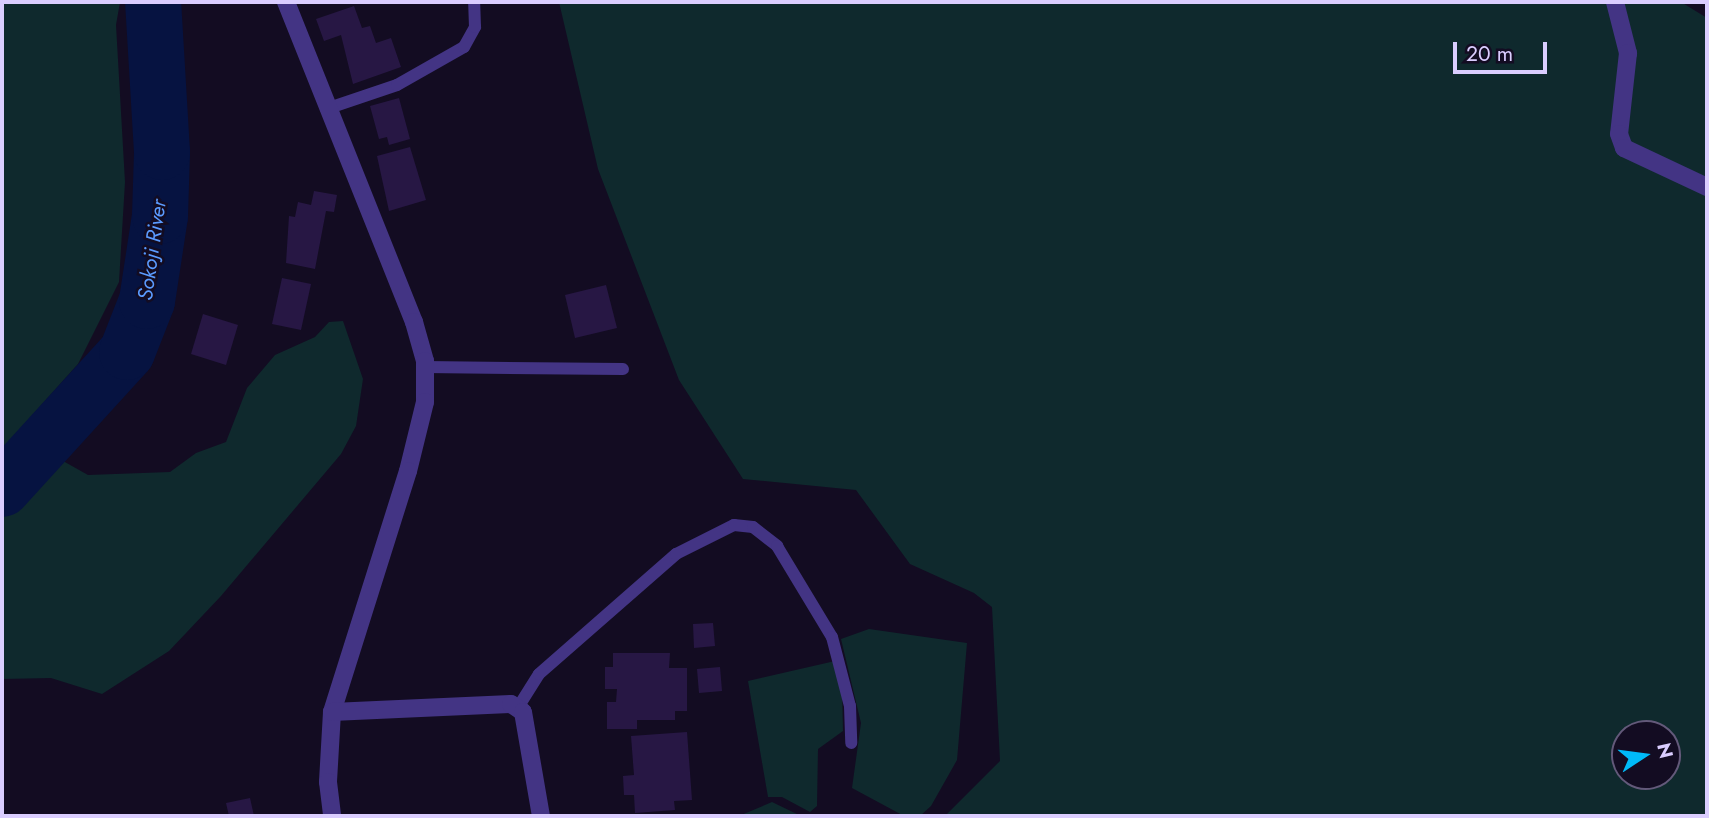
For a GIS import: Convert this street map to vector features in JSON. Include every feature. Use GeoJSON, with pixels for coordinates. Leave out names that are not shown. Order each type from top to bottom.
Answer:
{"type":"FeatureCollection","features":[{"type":"Feature","properties":{"kind":"street"},"geometry":{"type":"LineString","coordinates":[[286,2],[326,109],[414,322],[424,367],[425,402],[408,471],[332,712],[328,782],[332,816]]}},
{"type":"Feature","properties":{"kind":"street"},"geometry":{"type":"LineString","coordinates":[[1615,2],[1628,53],[1619,134],[1624,148],[1707,187]]}},
{"type":"Feature","properties":{"kind":"street"},"geometry":{"type":"LineString","coordinates":[[332,712],[511,704],[523,712],[541,816]]}},
{"type":"Feature","properties":{"kind":"lane"},"geometry":{"type":"LineString","coordinates":[[326,109],[397,85],[464,47],[475,27],[474,2]]}},
{"type":"Feature","properties":{"kind":"lane"},"geometry":{"type":"LineString","coordinates":[[424,367],[623,369]]}},
{"type":"Feature","properties":{"kind":"lane"},"geometry":{"type":"LineString","coordinates":[[517,709],[540,674],[676,554],[734,525],[753,527],[777,545],[832,637],[850,706],[852,743]]}},
{"type":"Feature","properties":{"kind":"green space"},"geometry":{"type":"Polygon","coordinates":[[[2,2],[120,2],[116,25],[125,182],[119,282],[78,364],[2,449],[2,2]]]}},
{"type":"Feature","properties":{"kind":"green space"},"geometry":{"type":"Polygon","coordinates":[[[559,2],[1681,2],[1707,18],[1707,816],[945,816],[1000,761],[992,607],[974,593],[910,564],[856,490],[743,479],[679,380],[598,169],[559,2]]]}},
{"type":"Feature","properties":{"kind":"green space"},"geometry":{"type":"Polygon","coordinates":[[[343,321],[363,379],[356,426],[341,454],[221,596],[169,651],[102,694],[51,678],[2,679],[2,514],[32,486],[49,461],[56,457],[88,475],[170,472],[196,453],[226,442],[247,388],[275,355],[315,337],[329,322],[343,321]]]}},
{"type":"Feature","properties":{"kind":"green space"},"geometry":{"type":"Polygon","coordinates":[[[869,629],[967,643],[957,760],[931,806],[920,816],[904,816],[852,788],[861,723],[841,639],[869,629]]]}},
{"type":"Feature","properties":{"kind":"green space"},"geometry":{"type":"Polygon","coordinates":[[[835,661],[842,686],[843,731],[818,749],[817,806],[810,812],[782,797],[768,797],[748,681],[835,661]]]}},
{"type":"Feature","properties":{"kind":"green space"},"geometry":{"type":"Polygon","coordinates":[[[772,802],[801,816],[739,816],[772,802]]]}},
{"type":"Feature","properties":{"kind":"building"},"geometry":{"type":"Polygon","coordinates":[[[354,6],[362,28],[370,26],[376,43],[391,38],[401,67],[353,84],[341,35],[324,41],[316,19],[354,6]]]}},
{"type":"Feature","properties":{"kind":"building"},"geometry":{"type":"Polygon","coordinates":[[[399,98],[410,139],[389,145],[387,137],[379,139],[370,106],[399,98]]]}},
{"type":"Feature","properties":{"kind":"building"},"geometry":{"type":"Polygon","coordinates":[[[410,147],[426,200],[389,211],[377,156],[410,147]]]}},
{"type":"Feature","properties":{"kind":"building"},"geometry":{"type":"Polygon","coordinates":[[[314,191],[337,195],[334,212],[326,211],[315,269],[286,263],[289,216],[295,217],[298,202],[311,205],[314,191]]]}},
{"type":"Feature","properties":{"kind":"building"},"geometry":{"type":"Polygon","coordinates":[[[282,278],[311,284],[301,330],[272,324],[282,278]]]}},
{"type":"Feature","properties":{"kind":"building"},"geometry":{"type":"Polygon","coordinates":[[[606,285],[617,328],[575,338],[565,295],[606,285]]]}},
{"type":"Feature","properties":{"kind":"building"},"geometry":{"type":"Polygon","coordinates":[[[203,314],[238,325],[226,365],[191,354],[203,314]]]}},
{"type":"Feature","properties":{"kind":"building"},"geometry":{"type":"Polygon","coordinates":[[[713,623],[715,646],[694,648],[693,624],[713,623]]]}},
{"type":"Feature","properties":{"kind":"building"},"geometry":{"type":"Polygon","coordinates":[[[613,653],[670,653],[669,668],[687,668],[687,711],[675,711],[675,720],[637,720],[637,729],[607,729],[607,702],[616,702],[617,689],[605,689],[605,667],[613,667],[613,653]]]}},
{"type":"Feature","properties":{"kind":"building"},"geometry":{"type":"Polygon","coordinates":[[[720,667],[722,691],[699,693],[697,669],[720,667]]]}},
{"type":"Feature","properties":{"kind":"building"},"geometry":{"type":"Polygon","coordinates":[[[687,732],[692,800],[674,801],[675,810],[635,813],[634,795],[624,795],[623,776],[634,775],[631,736],[687,732]]]}},
{"type":"Feature","properties":{"kind":"building"},"geometry":{"type":"Polygon","coordinates":[[[250,798],[254,816],[229,816],[226,803],[250,798]]]}},
{"type":"Feature","properties":{"kind":"waterway","name":"Sokoji River"},"geometry":{"type":"LineString","coordinates":[[2,489],[127,352],[147,301],[160,216],[162,152],[153,2]]}}]}
